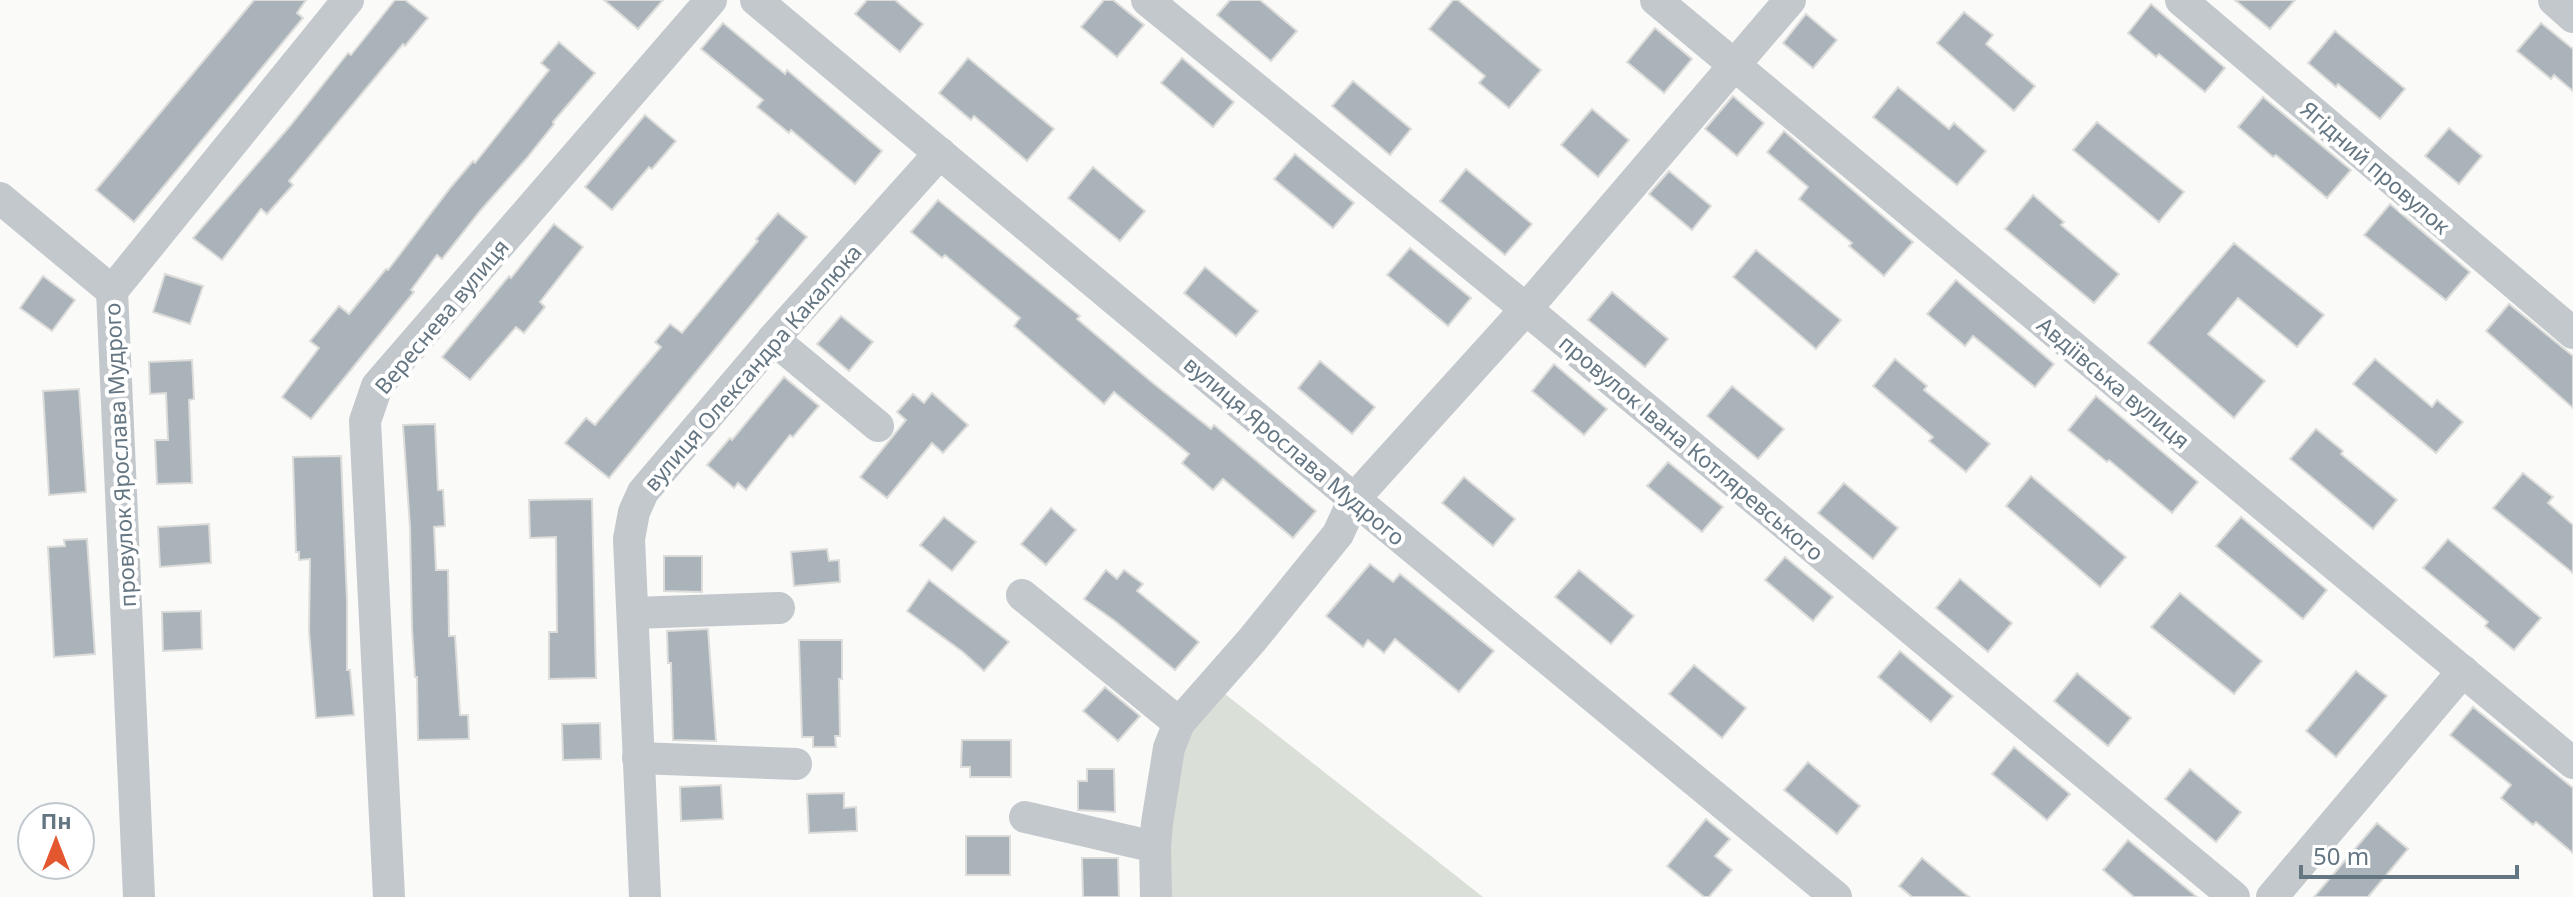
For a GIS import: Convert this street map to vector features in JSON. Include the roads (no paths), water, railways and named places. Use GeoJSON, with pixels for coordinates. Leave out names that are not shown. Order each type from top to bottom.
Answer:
{"type":"FeatureCollection","features":[{"type":"Feature","properties":{"kind":"street","name":"провулок Ярослава Мудрого"},"geometry":{"type":"LineString","coordinates":[[139,897],[112,291],[348,0]]}},
{"type":"Feature","properties":{"kind":"street","name":"Вереснева вулиця"},"geometry":{"type":"LineString","coordinates":[[389,897],[365,421],[377,386],[711,0]]}},
{"type":"Feature","properties":{"kind":"street","name":"вулиця Ярослава Мудрого"},"geometry":{"type":"LineString","coordinates":[[756,0],[1836,897]]}},
{"type":"Feature","properties":{"kind":"street","name":"провулок Івана Котляревського"},"geometry":{"type":"LineString","coordinates":[[1147,0],[1526,309],[2234,897]]}},
{"type":"Feature","properties":{"kind":"street","name":"Авдіївська вулиця"},"geometry":{"type":"LineString","coordinates":[[1656,0],[2573,763]]}},
{"type":"Feature","properties":{"kind":"street"},"geometry":{"type":"LineString","coordinates":[[1156,897],[1155,847],[1169,748],[1179,723],[1252,640],[1338,534],[1354,499],[1526,309],[1790,0]]}},
{"type":"Feature","properties":{"kind":"street","name":"Ягідний провулок"},"geometry":{"type":"LineString","coordinates":[[2181,0],[2573,333]]}},
{"type":"Feature","properties":{"kind":"street"},"geometry":{"type":"LineString","coordinates":[[2554,0],[2573,17]]}},
{"type":"Feature","properties":{"kind":"street","name":"вулиця Олександра Какалюка"},"geometry":{"type":"LineString","coordinates":[[645,897],[629,539],[634,512],[643,492],[773,339],[940,153]]}},
{"type":"Feature","properties":{"kind":"street"},"geometry":{"type":"LineString","coordinates":[[0,198],[112,291]]}},
{"type":"Feature","properties":{"kind":"street"},"geometry":{"type":"LineString","coordinates":[[773,339],[878,426]]}},
{"type":"Feature","properties":{"kind":"street"},"geometry":{"type":"LineString","coordinates":[[1022,595],[1179,723]]}},
{"type":"Feature","properties":{"kind":"street"},"geometry":{"type":"LineString","coordinates":[[633,613],[779,608]]}},
{"type":"Feature","properties":{"kind":"street"},"geometry":{"type":"LineString","coordinates":[[2272,897],[2463,671]]}},
{"type":"Feature","properties":{"kind":"street"},"geometry":{"type":"LineString","coordinates":[[638,758],[796,764]]}},
{"type":"Feature","properties":{"kind":"street"},"geometry":{"type":"LineString","coordinates":[[1025,817],[1155,847]]}}]}
